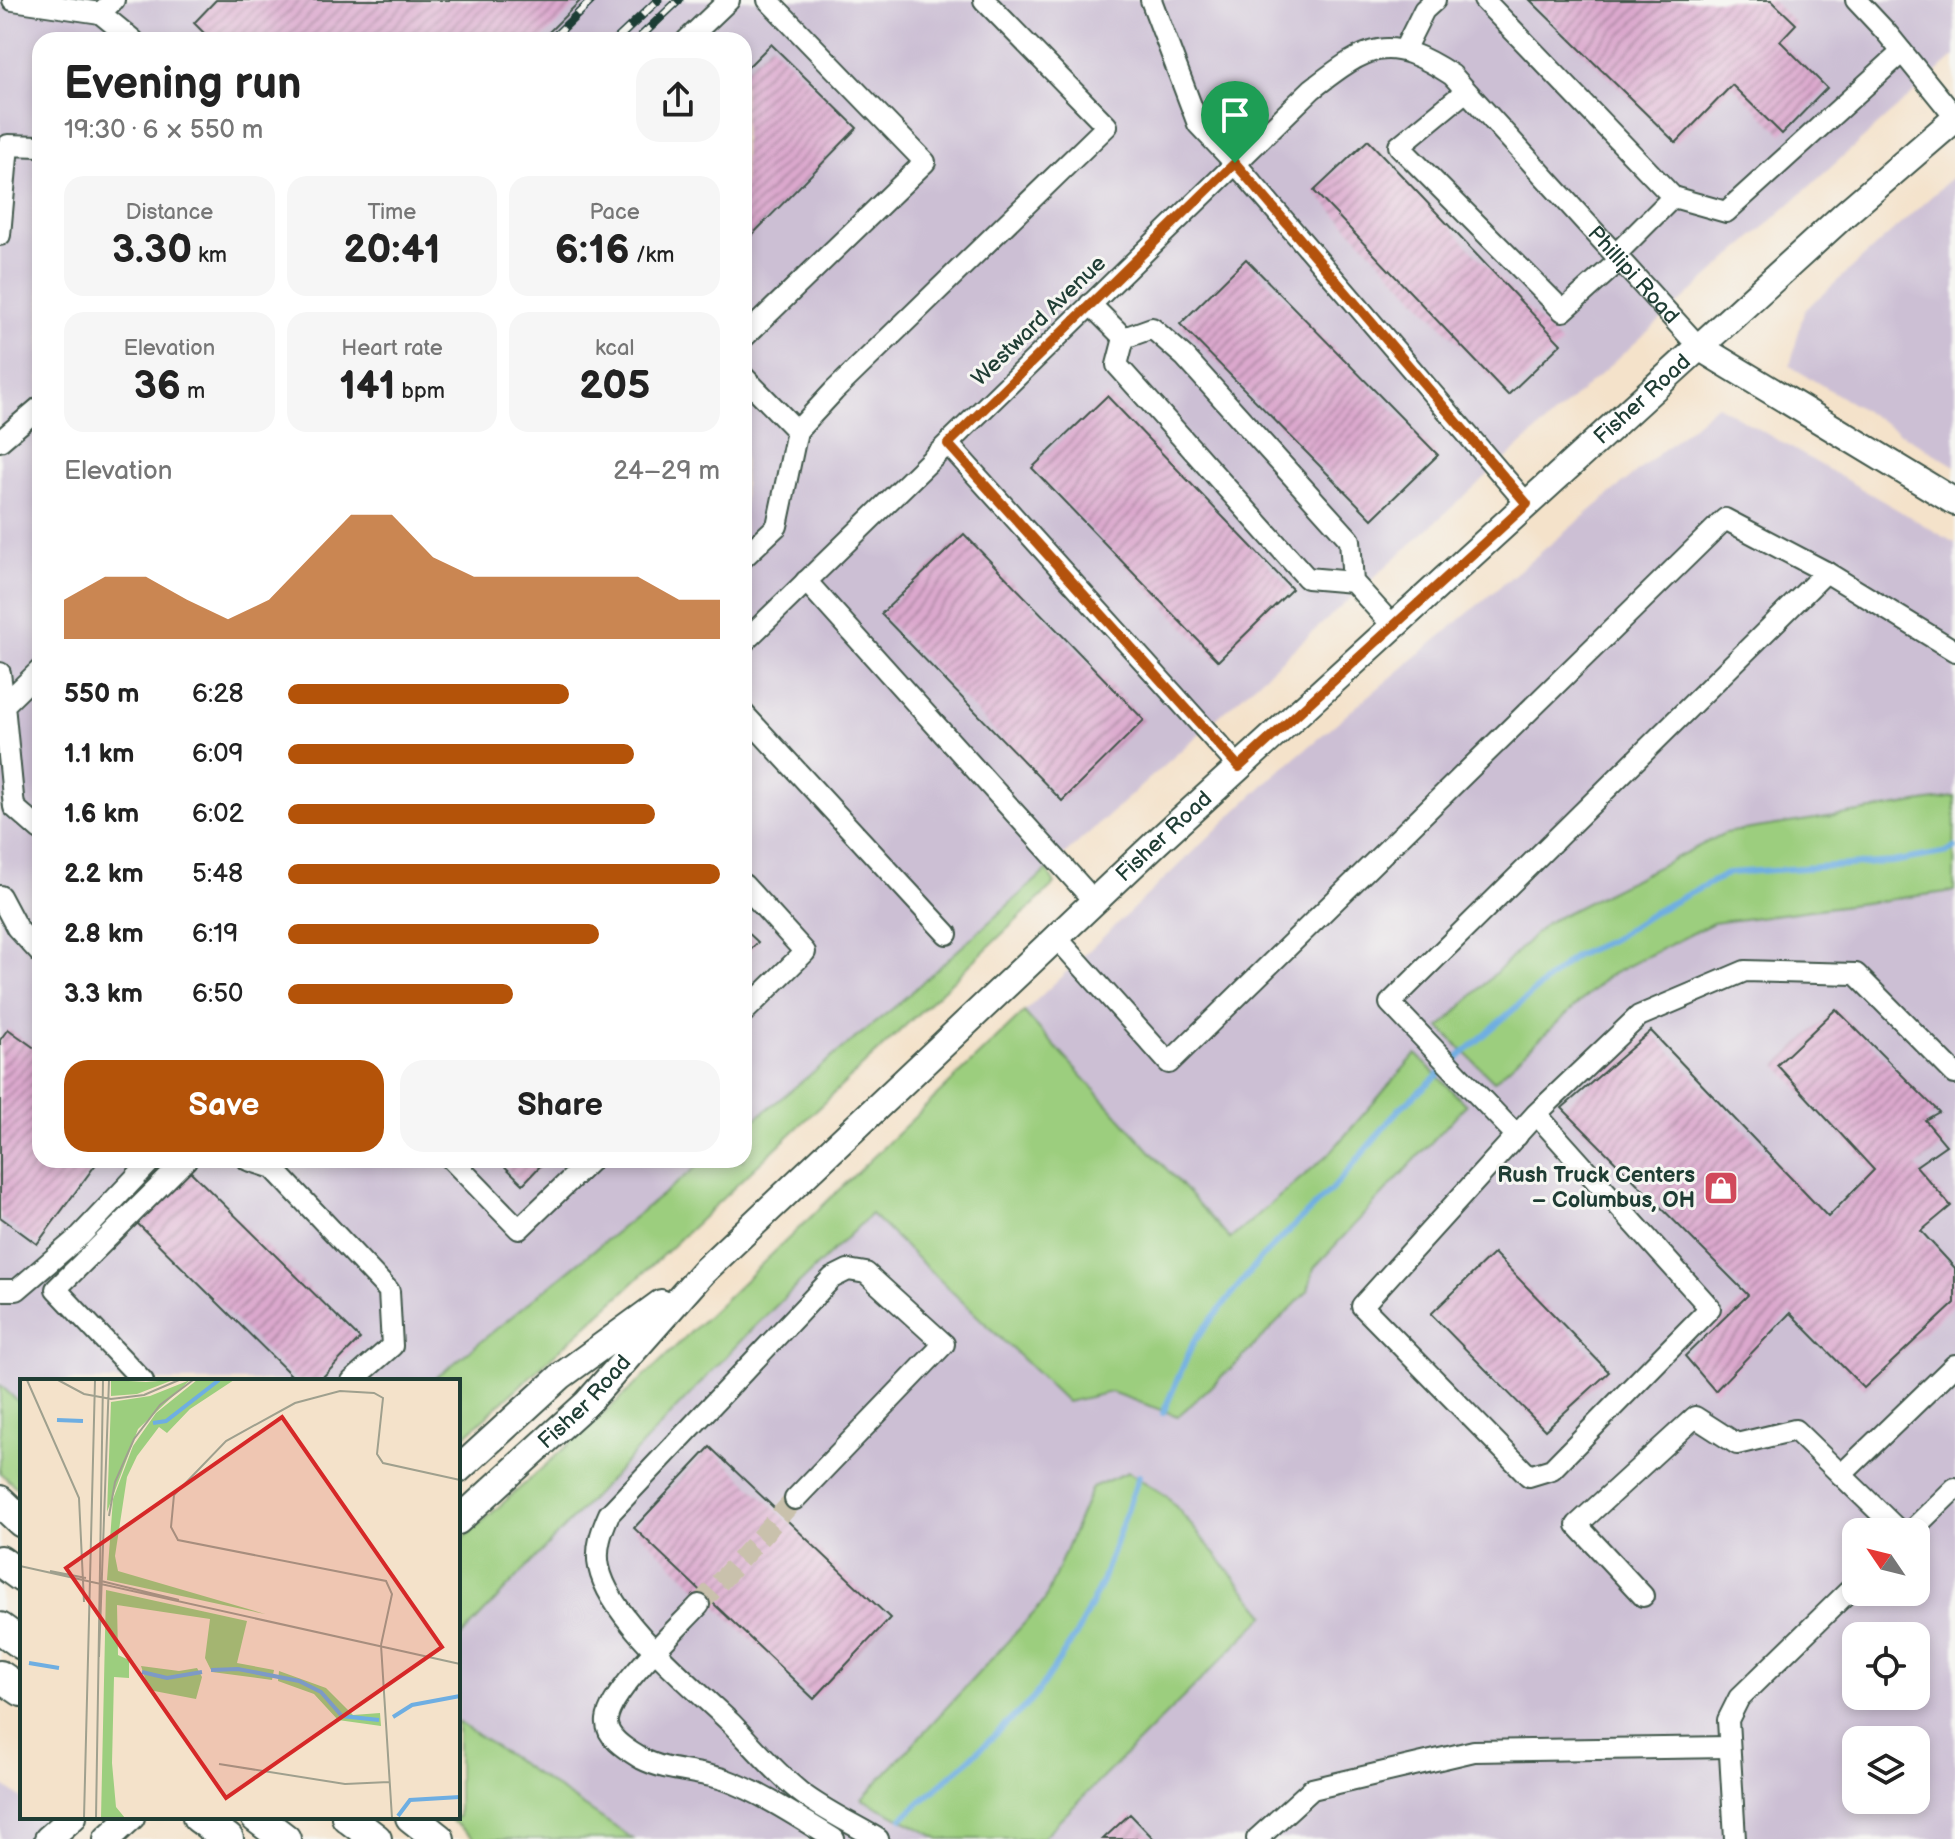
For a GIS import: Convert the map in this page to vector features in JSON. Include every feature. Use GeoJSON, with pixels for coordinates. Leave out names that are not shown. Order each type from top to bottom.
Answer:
{"type":"FeatureCollection","features":[{"type":"Feature","properties":{"kind":"highway"},"geometry":{"type":"LineString","coordinates":[[0,1501],[20,1522]]}},
{"type":"Feature","properties":{"kind":"highway"},"geometry":{"type":"LineString","coordinates":[[0,1511],[20,1523]]}},
{"type":"Feature","properties":{"kind":"highway"},"geometry":{"type":"LineString","coordinates":[[0,1561],[20,1576]]}},
{"type":"Feature","properties":{"kind":"highway"},"geometry":{"type":"LineString","coordinates":[[0,1628],[20,1643]]}},
{"type":"Feature","properties":{"kind":"highway"},"geometry":{"type":"LineString","coordinates":[[0,1676],[20,1690]]}},
{"type":"Feature","properties":{"kind":"highway"},"geometry":{"type":"LineString","coordinates":[[201,1819],[228,1839]]}},
{"type":"Feature","properties":{"kind":"highway"},"geometry":{"type":"LineString","coordinates":[[259,1819],[285,1839]]}},
{"type":"Feature","properties":{"kind":"highway"},"geometry":{"type":"LineString","coordinates":[[350,1819],[376,1839]]}},
{"type":"Feature","properties":{"kind":"highway"},"geometry":{"type":"LineString","coordinates":[[414,1819],[439,1839]]}},
{"type":"Feature","properties":{"kind":"main road","name":"Fisher Road"},"geometry":{"type":"LineString","coordinates":[[460,1519],[587,1403],[703,1272],[1094,901],[1846,213],[1955,118]]}},
{"type":"Feature","properties":{"kind":"main road","name":"Phillipi Road"},"geometry":{"type":"LineString","coordinates":[[1699,347],[1955,502]]}},
{"type":"Feature","properties":{"kind":"main road","name":"Fisher Road"},"geometry":{"type":"LineString","coordinates":[[460,1468],[561,1376],[703,1272]]}},
{"type":"Feature","properties":{"kind":"main road"},"geometry":{"type":"LineString","coordinates":[[107,1839],[129,1819]]}},
{"type":"Feature","properties":{"kind":"street"},"geometry":{"type":"LineString","coordinates":[[13,0],[107,7],[127,32]]}},
{"type":"Feature","properties":{"kind":"street"},"geometry":{"type":"LineString","coordinates":[[695,32],[729,0]]}},
{"type":"Feature","properties":{"kind":"street"},"geometry":{"type":"LineString","coordinates":[[752,329],[925,162],[768,0]]}},
{"type":"Feature","properties":{"kind":"street"},"geometry":{"type":"LineString","coordinates":[[752,549],[777,526],[797,431],[834,391],[1107,126],[984,0]]}},
{"type":"Feature","properties":{"kind":"street"},"geometry":{"type":"LineString","coordinates":[[1151,0],[1198,124],[1235,163],[1527,504]]}},
{"type":"Feature","properties":{"kind":"street"},"geometry":{"type":"LineString","coordinates":[[1404,50],[1424,10],[1435,0]]}},
{"type":"Feature","properties":{"kind":"street"},"geometry":{"type":"LineString","coordinates":[[1484,0],[1673,197],[1726,212],[1902,52]]}},
{"type":"Feature","properties":{"kind":"street"},"geometry":{"type":"LineString","coordinates":[[1856,0],[1955,118]]}},
{"type":"Feature","properties":{"kind":"street","name":"Westward Avenue"},"geometry":{"type":"LineString","coordinates":[[752,634],[1312,89],[1353,57],[1378,50]]}},
{"type":"Feature","properties":{"kind":"street","name":"Phillipi Road"},"geometry":{"type":"LineString","coordinates":[[1378,50],[1404,50],[1452,75],[1699,347]]}},
{"type":"Feature","properties":{"kind":"street"},"geometry":{"type":"LineString","coordinates":[[1466,91],[1399,146],[1563,311],[1618,258],[1673,197]]}},
{"type":"Feature","properties":{"kind":"street"},"geometry":{"type":"LineString","coordinates":[[0,235],[8,145],[32,146]]}},
{"type":"Feature","properties":{"kind":"street"},"geometry":{"type":"LineString","coordinates":[[1090,304],[1124,338]]}},
{"type":"Feature","properties":{"kind":"street"},"geometry":{"type":"LineString","coordinates":[[1124,338],[1152,328],[1185,357],[1350,540],[1353,582],[1393,626]]}},
{"type":"Feature","properties":{"kind":"street"},"geometry":{"type":"LineString","coordinates":[[1124,338],[1117,365],[1307,578],[1353,582]]}},
{"type":"Feature","properties":{"kind":"street"},"geometry":{"type":"LineString","coordinates":[[752,385],[797,431]]}},
{"type":"Feature","properties":{"kind":"street"},"geometry":{"type":"LineString","coordinates":[[0,441],[32,414]]}},
{"type":"Feature","properties":{"kind":"street"},"geometry":{"type":"LineString","coordinates":[[948,444],[1239,767]]}},
{"type":"Feature","properties":{"kind":"street"},"geometry":{"type":"LineString","coordinates":[[1056,937],[1169,1063],[1725,519],[1826,572],[1955,651]]}},
{"type":"Feature","properties":{"kind":"street"},"geometry":{"type":"LineString","coordinates":[[1517,1136],[1390,1003],[1826,572]]}},
{"type":"Feature","properties":{"kind":"street"},"geometry":{"type":"LineString","coordinates":[[806,581],[1094,901]]}},
{"type":"Feature","properties":{"kind":"street"},"geometry":{"type":"LineString","coordinates":[[0,673],[14,807],[32,823]]}},
{"type":"Feature","properties":{"kind":"street"},"geometry":{"type":"LineString","coordinates":[[4,705],[32,678]]}},
{"type":"Feature","properties":{"kind":"street"},"geometry":{"type":"LineString","coordinates":[[752,723],[947,934]]}},
{"type":"Feature","properties":{"kind":"street"},"geometry":{"type":"LineString","coordinates":[[752,894],[805,952],[752,1004]]}},
{"type":"Feature","properties":{"kind":"street"},"geometry":{"type":"LineString","coordinates":[[2,906],[32,944]]}},
{"type":"Feature","properties":{"kind":"street"},"geometry":{"type":"LineString","coordinates":[[1536,1114],[1710,1308],[1552,1469],[1529,1476],[1362,1306],[1536,1114],[1639,1016],[1745,971],[1856,974],[1955,1074]]}},
{"type":"Feature","properties":{"kind":"street"},"geometry":{"type":"LineString","coordinates":[[0,1290],[17,1290],[80,1236],[144,1168]]}},
{"type":"Feature","properties":{"kind":"street"},"geometry":{"type":"LineString","coordinates":[[141,1379],[56,1289],[178,1168]]}},
{"type":"Feature","properties":{"kind":"street"},"geometry":{"type":"LineString","coordinates":[[273,1168],[389,1291],[392,1346],[354,1379]]}},
{"type":"Feature","properties":{"kind":"street"},"geometry":{"type":"LineString","coordinates":[[460,1168],[519,1229],[583,1168]]}},
{"type":"Feature","properties":{"kind":"street"},"geometry":{"type":"LineString","coordinates":[[795,1499],[944,1344],[866,1273],[848,1270],[832,1278],[609,1514],[601,1531],[598,1566],[608,1591],[625,1617],[801,1793],[878,1839]]}},
{"type":"Feature","properties":{"kind":"street"},"geometry":{"type":"LineString","coordinates":[[1841,1475],[1955,1365]]}},
{"type":"Feature","properties":{"kind":"street"},"geometry":{"type":"LineString","coordinates":[[1643,1596],[1577,1525],[1695,1417],[1737,1444],[1795,1430],[1886,1518]]}},
{"type":"Feature","properties":{"kind":"street"},"geometry":{"type":"LineString","coordinates":[[1924,1518],[1955,1488]]}},
{"type":"Feature","properties":{"kind":"street"},"geometry":{"type":"LineString","coordinates":[[1735,1839],[1728,1720],[1739,1698],[1842,1598]]}},
{"type":"Feature","properties":{"kind":"street"},"geometry":{"type":"LineString","coordinates":[[699,1605],[615,1700],[607,1720],[609,1731],[617,1742],[645,1760],[724,1780],[748,1790],[834,1839]]}},
{"type":"Feature","properties":{"kind":"street"},"geometry":{"type":"LineString","coordinates":[[1257,1839],[1312,1789],[1474,1751],[1729,1747]]}},
{"type":"Feature","properties":{"kind":"shaded area"},"geometry":{"type":"Polygon","coordinates":[[[0,0],[1955,0],[1955,56],[897,1005],[752,1122],[752,32],[32,32],[32,1168],[695,1168],[434,1379],[20,1379],[20,1403],[0,1385],[0,0]]]}},
{"type":"Feature","properties":{"kind":"shaded area"},"geometry":{"type":"Polygon","coordinates":[[[1955,175],[1955,466],[1790,366],[1804,311],[1955,175]]]}},
{"type":"Feature","properties":{"kind":"shaded area"},"geometry":{"type":"Polygon","coordinates":[[[1717,405],[1955,543],[1955,797],[1725,833],[1546,923],[1494,1080],[1608,976],[1713,923],[1955,890],[1955,1839],[633,1839],[460,1723],[460,1638],[749,1332],[871,1213],[1067,1402],[1111,1392],[1178,1416],[1308,1291],[1314,1268],[1465,1106],[1416,1054],[1329,1153],[1230,1239],[1024,1012],[1273,776],[1717,405]]]}},
{"type":"Feature","properties":{"kind":"shaded area"},"geometry":{"type":"Polygon","coordinates":[[[0,1783],[20,1798],[20,1819],[49,1819],[61,1828],[48,1839],[0,1839],[0,1783]]]}},
{"type":"Feature","properties":{"kind":"green space"},"geometry":{"type":"Polygon","coordinates":[[[1955,797],[1954,891],[1713,923],[1608,976],[1494,1081],[1440,1028],[1546,923],[1725,833],[1955,797]]]}},
{"type":"Feature","properties":{"kind":"green space"},"geometry":{"type":"Polygon","coordinates":[[[1047,870],[1055,884],[630,1286],[460,1440],[460,1379],[434,1379],[695,1168],[752,1168],[752,1122],[897,1005],[1047,870]]]}},
{"type":"Feature","properties":{"kind":"green space"},"geometry":{"type":"Polygon","coordinates":[[[1024,1012],[1230,1239],[1329,1154],[1416,1054],[1466,1105],[1314,1268],[1308,1291],[1239,1361],[1178,1416],[1111,1392],[1067,1402],[871,1214],[749,1332],[460,1638],[460,1541],[642,1379],[1024,1012]]]}},
{"type":"Feature","properties":{"kind":"green space"},"geometry":{"type":"Polygon","coordinates":[[[0,1385],[20,1403],[20,1490],[0,1473],[0,1385]]]}},
{"type":"Feature","properties":{"kind":"green space"},"geometry":{"type":"Polygon","coordinates":[[[1128,1472],[1167,1496],[1266,1615],[1041,1839],[940,1839],[862,1799],[1044,1602],[1092,1487],[1128,1472]]]}},
{"type":"Feature","properties":{"kind":"green space"},"geometry":{"type":"Polygon","coordinates":[[[460,1723],[633,1839],[475,1839],[450,1819],[460,1819],[460,1723]]]}},
{"type":"Feature","properties":{"kind":"building"},"geometry":{"type":"Polygon","coordinates":[[[216,0],[581,0],[549,32],[203,32],[194,23],[216,0]]]}},
{"type":"Feature","properties":{"kind":"building"},"geometry":{"type":"Polygon","coordinates":[[[1530,0],[1771,0],[1796,24],[1780,41],[1827,88],[1782,134],[1732,85],[1676,143],[1530,0]]]}},
{"type":"Feature","properties":{"kind":"building"},"geometry":{"type":"Polygon","coordinates":[[[771,44],[857,128],[752,235],[752,63],[771,44]]]}},
{"type":"Feature","properties":{"kind":"building"},"geometry":{"type":"Polygon","coordinates":[[[1368,140],[1561,344],[1508,395],[1314,191],[1368,140]]]}},
{"type":"Feature","properties":{"kind":"building"},"geometry":{"type":"Polygon","coordinates":[[[1246,259],[1438,455],[1372,519],[1180,324],[1246,259]]]}},
{"type":"Feature","properties":{"kind":"building"},"geometry":{"type":"Polygon","coordinates":[[[1107,396],[1292,589],[1218,661],[1032,468],[1107,396]]]}},
{"type":"Feature","properties":{"kind":"building"},"geometry":{"type":"Polygon","coordinates":[[[964,534],[1144,720],[1062,801],[881,614],[964,534]]]}},
{"type":"Feature","properties":{"kind":"building","name":"Rush Truck Centers – Columbus, OH"},"geometry":{"type":"Polygon","coordinates":[[[1836,1009],[1939,1112],[1925,1120],[1946,1145],[1916,1166],[1951,1206],[1921,1231],[1955,1268],[1955,1303],[1864,1388],[1790,1313],[1715,1391],[1685,1356],[1748,1295],[1562,1108],[1651,1031],[1828,1217],[1874,1170],[1777,1065],[1836,1009]]]}},
{"type":"Feature","properties":{"kind":"building"},"geometry":{"type":"Polygon","coordinates":[[[8,1029],[32,1046],[32,1168],[93,1168],[37,1244],[0,1217],[0,1040],[8,1029]]]}},
{"type":"Feature","properties":{"kind":"building"},"geometry":{"type":"Polygon","coordinates":[[[187,1168],[360,1339],[321,1379],[295,1379],[135,1221],[187,1168]]]}},
{"type":"Feature","properties":{"kind":"building"},"geometry":{"type":"Polygon","coordinates":[[[506,1168],[538,1168],[523,1184],[506,1168]]]}},
{"type":"Feature","properties":{"kind":"building"},"geometry":{"type":"Polygon","coordinates":[[[1494,1253],[1609,1372],[1545,1430],[1431,1314],[1494,1253]]]}},
{"type":"Feature","properties":{"kind":"building"},"geometry":{"type":"Polygon","coordinates":[[[710,1447],[890,1618],[814,1699],[634,1528],[710,1447]]]}},
{"type":"Feature","properties":{"kind":"building"},"geometry":{"type":"Polygon","coordinates":[[[1130,1814],[1154,1839],[1103,1839],[1130,1814]]]}},
{"type":"Feature","properties":{"kind":"waterway"},"geometry":{"type":"LineString","coordinates":[[1163,1413],[1194,1341],[1262,1257],[1338,1183],[1399,1109],[1575,956],[1613,939],[1654,912],[1729,873],[1892,862],[1955,848]]}},
{"type":"Feature","properties":{"kind":"waterway"},"geometry":{"type":"LineString","coordinates":[[902,1818],[1033,1699],[1076,1635],[1101,1584],[1139,1476]]}},
{"type":"Feature","properties":{"kind":"tunnel"},"geometry":{"type":"LineString","coordinates":[[699,1605],[795,1499]]}},
{"type":"Feature","properties":{"kind":"railway"},"geometry":{"type":"LineString","coordinates":[[559,32],[592,0]]}},
{"type":"Feature","properties":{"kind":"railway"},"geometry":{"type":"LineString","coordinates":[[624,32],[658,0]]}},
{"type":"Feature","properties":{"kind":"railway"},"geometry":{"type":"LineString","coordinates":[[645,32],[679,0]]}},
{"type":"Feature","properties":{"kind":"place","name":"Rush Truck Centers – Columbus, OH"},"geometry":{"type":"Point","coordinates":[1721,1188]}},
{"type":"Feature","properties":{"kind":"route"},"geometry":{"type":"LineString","coordinates":[[1235,163],[1527,504],[1239,767],[948,444],[1235,163]]}}]}
